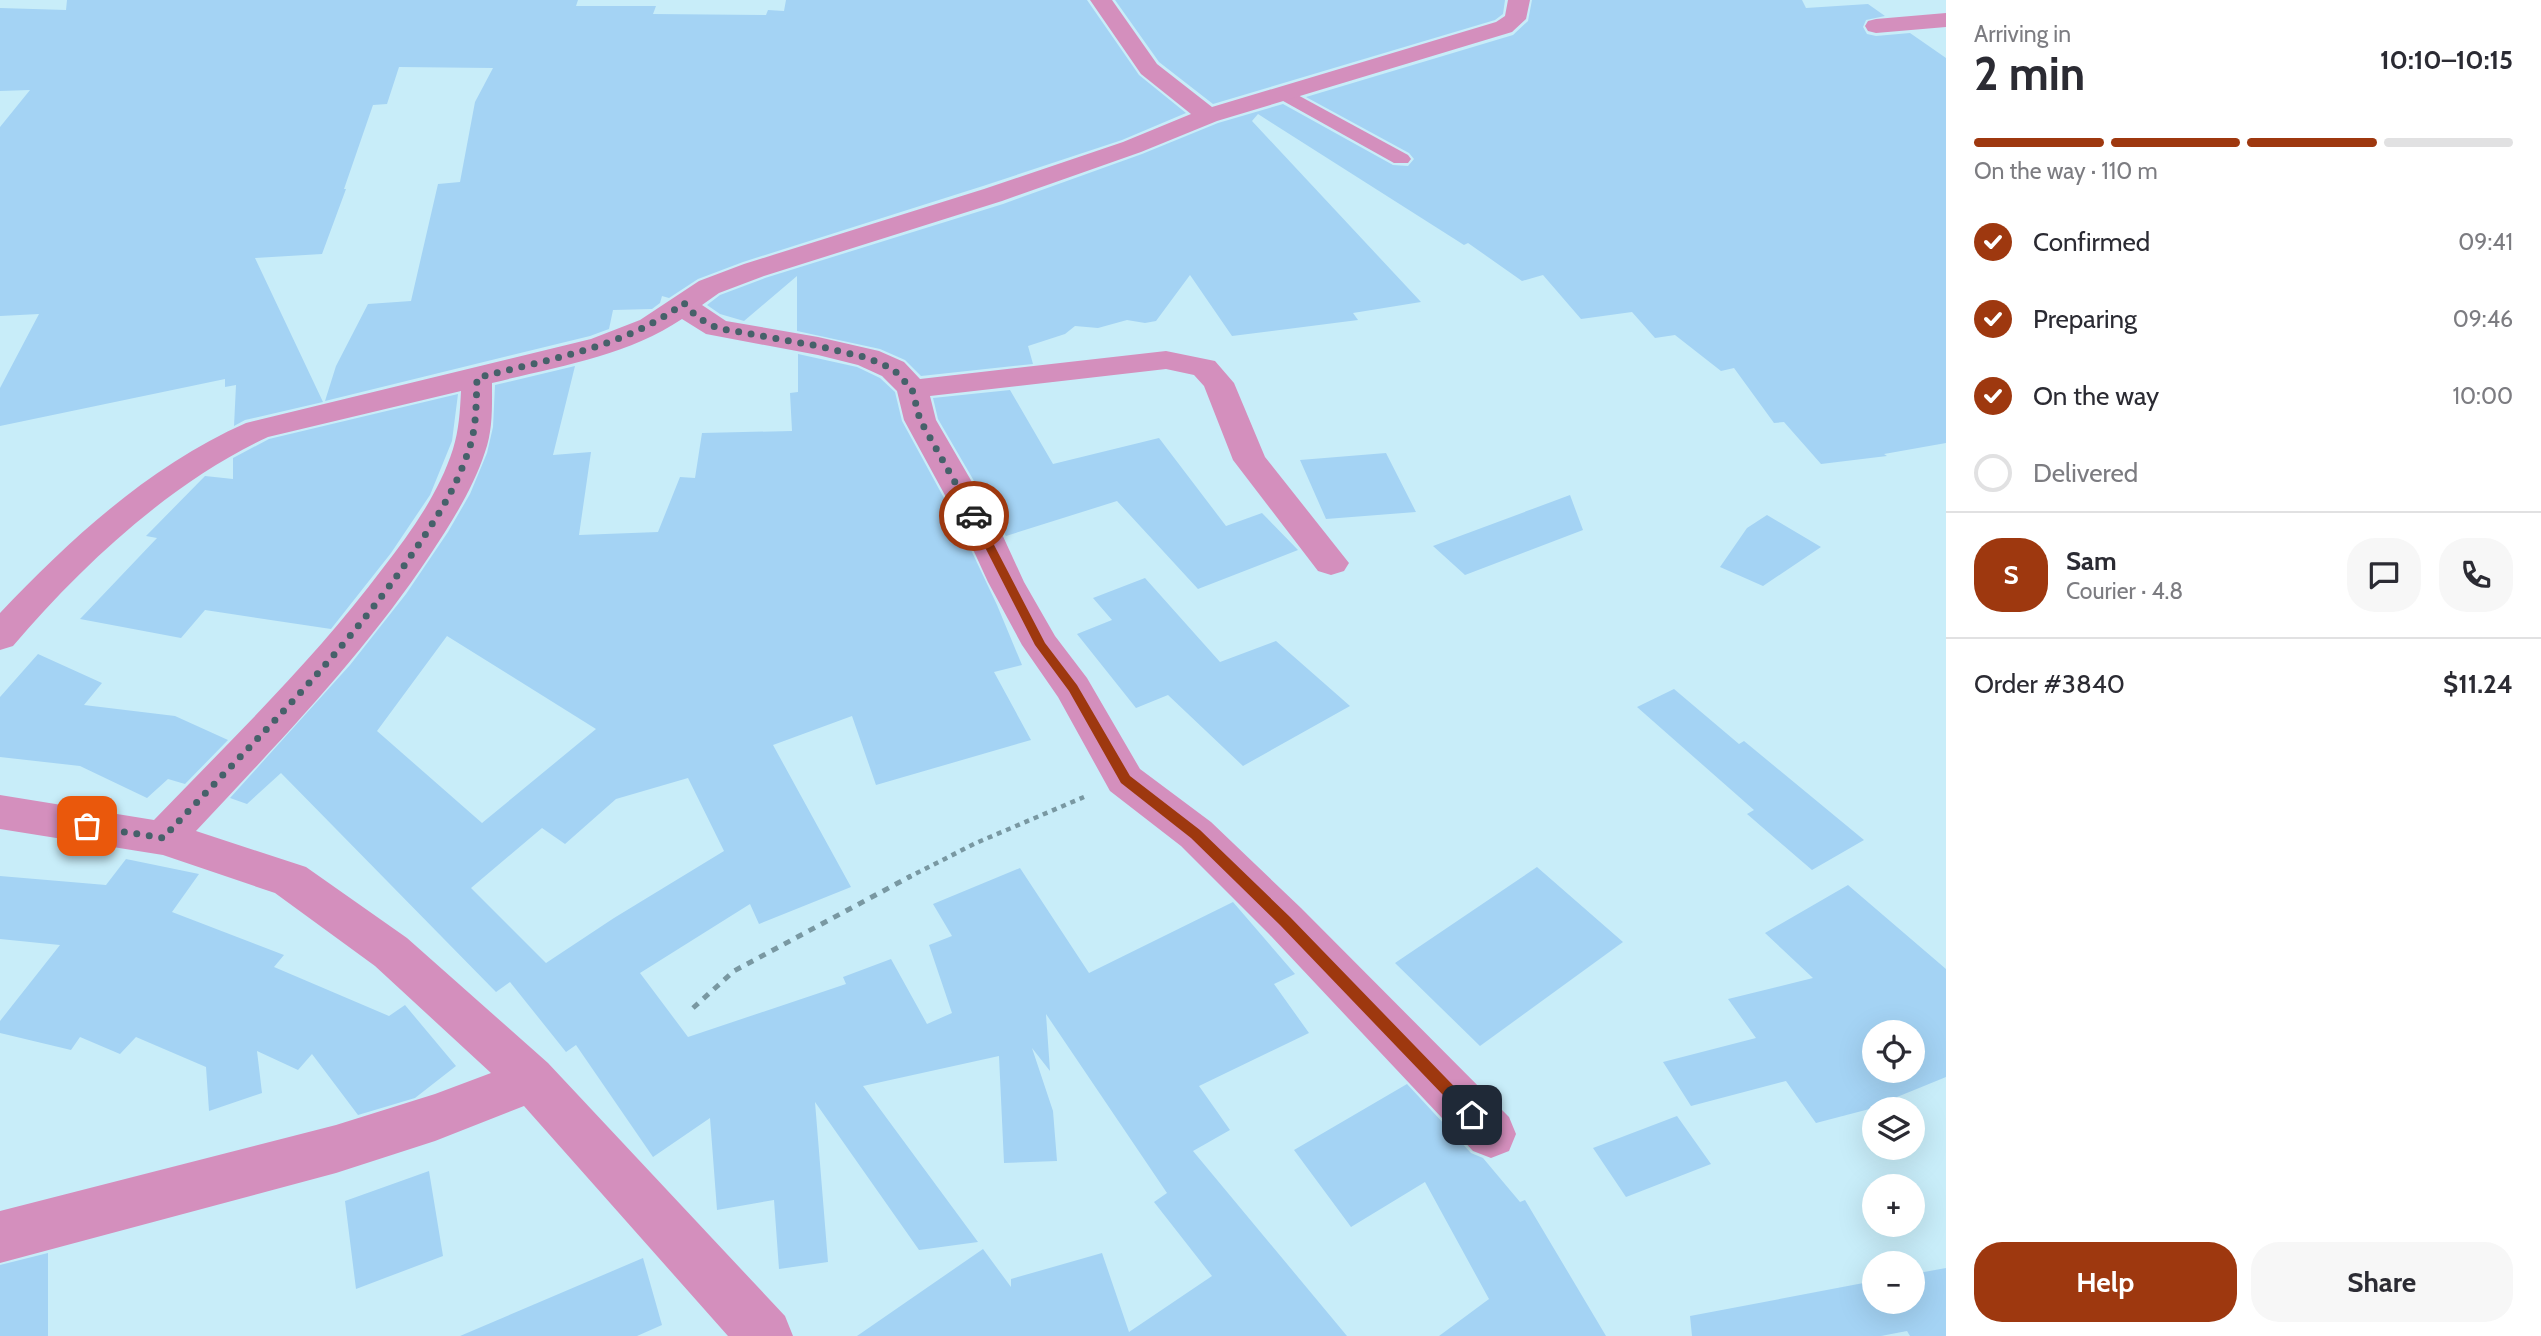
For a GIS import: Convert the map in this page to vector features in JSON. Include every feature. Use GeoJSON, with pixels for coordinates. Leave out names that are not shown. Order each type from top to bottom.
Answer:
{"type":"FeatureCollection","features":[{"type":"Feature","properties":{"kind":"street"},"geometry":{"type":"LineString","coordinates":[[1101,0],[1149,69],[1208,116]]}},
{"type":"Feature","properties":{"kind":"street"},"geometry":{"type":"LineString","coordinates":[[0,637],[21,611],[100,537],[206,454],[257,430],[477,378],[634,334],[664,318],[709,287],[754,270],[982,199],[1132,147],[1208,116],[1504,27],[1515,19],[1519,0]]}},
{"type":"Feature","properties":{"kind":"street"},"geometry":{"type":"LineString","coordinates":[[1876,26],[1946,19]]}},
{"type":"Feature","properties":{"kind":"street"},"geometry":{"type":"LineString","coordinates":[[684,303],[697,317],[717,328],[818,346],[868,358],[893,369],[912,389],[920,420],[983,532],[1006,582],[1041,645],[1073,688],[1125,780],[1196,834],[1216,853],[1491,1134]]}},
{"type":"Feature","properties":{"kind":"street"},"geometry":{"type":"LineString","coordinates":[[912,389],[1166,360],[1204,368],[1218,383],[1250,460],[1331,563]]}},
{"type":"Feature","properties":{"kind":"street"},"geometry":{"type":"LineString","coordinates":[[163,838],[328,662],[387,590],[430,529],[460,475],[469,450],[475,427],[477,378]]}},
{"type":"Feature","properties":{"kind":"street"},"geometry":{"type":"LineString","coordinates":[[0,812],[163,838],[290,880],[391,952],[531,1079],[765,1336]]}},
{"type":"Feature","properties":{"kind":"street"},"geometry":{"type":"LineString","coordinates":[[0,1237],[200,1187],[381,1136],[483,1101],[531,1079]]}},
{"type":"Feature","properties":{"kind":"lane"},"geometry":{"type":"LineString","coordinates":[[1283,93],[1401,159]]}},
{"type":"Feature","properties":{"kind":"path"},"geometry":{"type":"LineString","coordinates":[[693,1008],[734,971],[846,909],[976,844],[1125,780]]}},
{"type":"Feature","properties":{"kind":"building"},"geometry":{"type":"Polygon","coordinates":[[[67,0],[578,0],[576,6],[656,6],[653,14],[766,15],[768,10],[784,11],[786,0],[1087,0],[1139,75],[1186,113],[1122,140],[743,262],[698,279],[669,298],[662,296],[660,303],[652,309],[613,310],[609,329],[590,336],[325,401],[336,366],[368,304],[411,301],[438,184],[460,182],[475,102],[493,68],[399,67],[387,104],[373,105],[322,254],[255,258],[323,402],[245,420],[234,426],[236,385],[225,387],[225,379],[0,426],[0,388],[39,314],[0,316],[0,127],[30,90],[0,91],[0,8],[66,10],[67,0]]]}},
{"type":"Feature","properties":{"kind":"building"},"geometry":{"type":"Polygon","coordinates":[[[1115,0],[1505,0],[1503,14],[1495,20],[1213,104],[1159,62],[1115,0]]]}},
{"type":"Feature","properties":{"kind":"building"},"geometry":{"type":"Polygon","coordinates":[[[1532,0],[1802,0],[1806,8],[1868,4],[1885,16],[1866,20],[1863,27],[1867,34],[1876,36],[1910,33],[1946,58],[1946,443],[1884,454],[1887,456],[1821,464],[1784,422],[1774,423],[1734,368],[1721,371],[1675,335],[1655,338],[1632,312],[1581,319],[1543,275],[1522,281],[1468,243],[1464,245],[1258,114],[1252,121],[1421,302],[1353,313],[1358,320],[1232,336],[1190,275],[1156,321],[1145,323],[1127,320],[1098,328],[1075,326],[1065,334],[1028,346],[1033,364],[921,376],[905,360],[880,349],[797,331],[797,276],[744,321],[720,314],[707,305],[720,295],[765,278],[1003,204],[1142,154],[1218,123],[1283,104],[1393,165],[1408,166],[1414,159],[1409,153],[1306,97],[1513,35],[1528,21],[1532,0]]]}},
{"type":"Feature","properties":{"kind":"building"},"geometry":{"type":"Polygon","coordinates":[[[798,354],[857,367],[880,378],[895,392],[902,421],[963,533],[1022,665],[994,672],[1031,740],[876,785],[852,716],[773,745],[851,887],[759,924],[750,904],[640,973],[688,1037],[846,984],[843,977],[891,959],[927,1024],[952,1013],[929,945],[952,936],[933,904],[1020,868],[1089,973],[1233,902],[1295,974],[1274,984],[1309,1033],[1199,1086],[1230,1130],[1193,1151],[1347,1336],[857,1336],[983,1249],[1011,1287],[1011,1279],[1102,1253],[1129,1332],[1212,1276],[1154,1202],[1167,1193],[1046,1014],[1050,1071],[1032,1048],[1053,1111],[1057,1161],[1004,1163],[999,1056],[863,1086],[978,1242],[919,1250],[815,1102],[828,1262],[779,1269],[774,1200],[717,1210],[710,1118],[653,1157],[576,1045],[566,1052],[510,982],[496,992],[281,773],[247,804],[230,798],[350,665],[406,594],[448,532],[470,494],[487,453],[493,427],[495,385],[575,366],[553,455],[591,452],[579,535],[658,532],[680,477],[695,478],[702,433],[792,431],[790,393],[798,392],[798,354]],[[447,636],[377,731],[482,823],[596,729],[447,636]],[[688,778],[616,799],[565,844],[542,828],[471,888],[546,963],[724,851],[688,778]]]}},
{"type":"Feature","properties":{"kind":"building"},"geometry":{"type":"Polygon","coordinates":[[[1010,390],[1053,464],[1159,438],[1226,526],[1262,513],[1298,550],[1198,589],[1117,501],[1006,536],[938,419],[933,398],[1010,390]]]}},
{"type":"Feature","properties":{"kind":"building"},"geometry":{"type":"Polygon","coordinates":[[[458,394],[452,441],[430,495],[391,553],[331,629],[205,610],[181,638],[80,619],[157,538],[146,536],[205,476],[233,479],[233,458],[269,439],[458,394]]]}},
{"type":"Feature","properties":{"kind":"building"},"geometry":{"type":"Polygon","coordinates":[[[1386,453],[1416,512],[1326,519],[1300,460],[1386,453]]]}},
{"type":"Feature","properties":{"kind":"building"},"geometry":{"type":"Polygon","coordinates":[[[1570,495],[1583,530],[1465,575],[1433,546],[1570,495]]]}},
{"type":"Feature","properties":{"kind":"building"},"geometry":{"type":"Polygon","coordinates":[[[1767,515],[1821,547],[1763,586],[1720,567],[1747,528],[1767,515]]]}},
{"type":"Feature","properties":{"kind":"building"},"geometry":{"type":"Polygon","coordinates":[[[1145,578],[1220,662],[1276,641],[1350,706],[1243,766],[1168,695],[1136,708],[1077,634],[1112,620],[1093,598],[1145,578]]]}},
{"type":"Feature","properties":{"kind":"building"},"geometry":{"type":"Polygon","coordinates":[[[38,654],[102,683],[84,705],[175,716],[228,740],[185,784],[168,779],[147,798],[80,766],[0,757],[0,697],[38,654]]]}},
{"type":"Feature","properties":{"kind":"building"},"geometry":{"type":"Polygon","coordinates":[[[1674,689],[1739,744],[1744,741],[1864,840],[1812,870],[1747,814],[1754,810],[1637,707],[1674,689]]]}},
{"type":"Feature","properties":{"kind":"building"},"geometry":{"type":"Polygon","coordinates":[[[126,859],[199,874],[172,912],[284,955],[274,967],[389,1016],[405,1005],[456,1066],[415,1098],[358,1115],[312,1054],[298,1070],[257,1051],[262,1093],[209,1111],[206,1067],[136,1037],[120,1054],[80,1037],[71,1050],[0,1033],[0,1021],[60,945],[0,939],[0,876],[106,885],[126,859]]]}},
{"type":"Feature","properties":{"kind":"building"},"geometry":{"type":"Polygon","coordinates":[[[1537,867],[1623,942],[1480,1046],[1395,963],[1537,867]]]}},
{"type":"Feature","properties":{"kind":"building"},"geometry":{"type":"Polygon","coordinates":[[[1848,885],[1946,969],[1946,1077],[1897,1097],[1862,1097],[1862,1111],[1816,1123],[1786,1081],[1691,1106],[1663,1062],[1756,1038],[1728,999],[1813,978],[1765,933],[1848,885]]]}},
{"type":"Feature","properties":{"kind":"building"},"geometry":{"type":"Polygon","coordinates":[[[1407,1084],[1471,1153],[1483,1158],[1520,1202],[1525,1200],[1606,1336],[1439,1336],[1489,1299],[1425,1182],[1351,1227],[1294,1150],[1407,1084]]]}},
{"type":"Feature","properties":{"kind":"building"},"geometry":{"type":"Polygon","coordinates":[[[1677,1116],[1711,1164],[1626,1197],[1593,1148],[1677,1116]]]}},
{"type":"Feature","properties":{"kind":"building"},"geometry":{"type":"Polygon","coordinates":[[[429,1171],[443,1256],[356,1289],[345,1201],[429,1171]]]}},
{"type":"Feature","properties":{"kind":"building"},"geometry":{"type":"Polygon","coordinates":[[[48,1253],[48,1336],[0,1336],[0,1265],[48,1253]]]}},
{"type":"Feature","properties":{"kind":"building"},"geometry":{"type":"Polygon","coordinates":[[[643,1258],[662,1325],[637,1336],[460,1336],[643,1258]]]}},
{"type":"Feature","properties":{"kind":"building"},"geometry":{"type":"Polygon","coordinates":[[[1946,1268],[1946,1336],[1910,1336],[1907,1331],[1881,1336],[1692,1336],[1690,1316],[1862,1283],[1862,1314],[1925,1314],[1925,1272],[1946,1268]]]}},
{"type":"Feature","properties":{"kind":"way so far"},"geometry":{"type":"LineString","coordinates":[[87,826],[163,838],[328,662],[387,590],[430,529],[460,475],[475,427],[477,378],[634,334],[664,318],[684,303],[697,317],[717,328],[818,346],[868,358],[893,369],[912,389],[920,420],[974,516]]}},
{"type":"Feature","properties":{"kind":"route"},"geometry":{"type":"LineString","coordinates":[[974,516],[1041,645],[1073,688],[1125,780],[1196,834],[1285,921],[1472,1115]]}}]}
